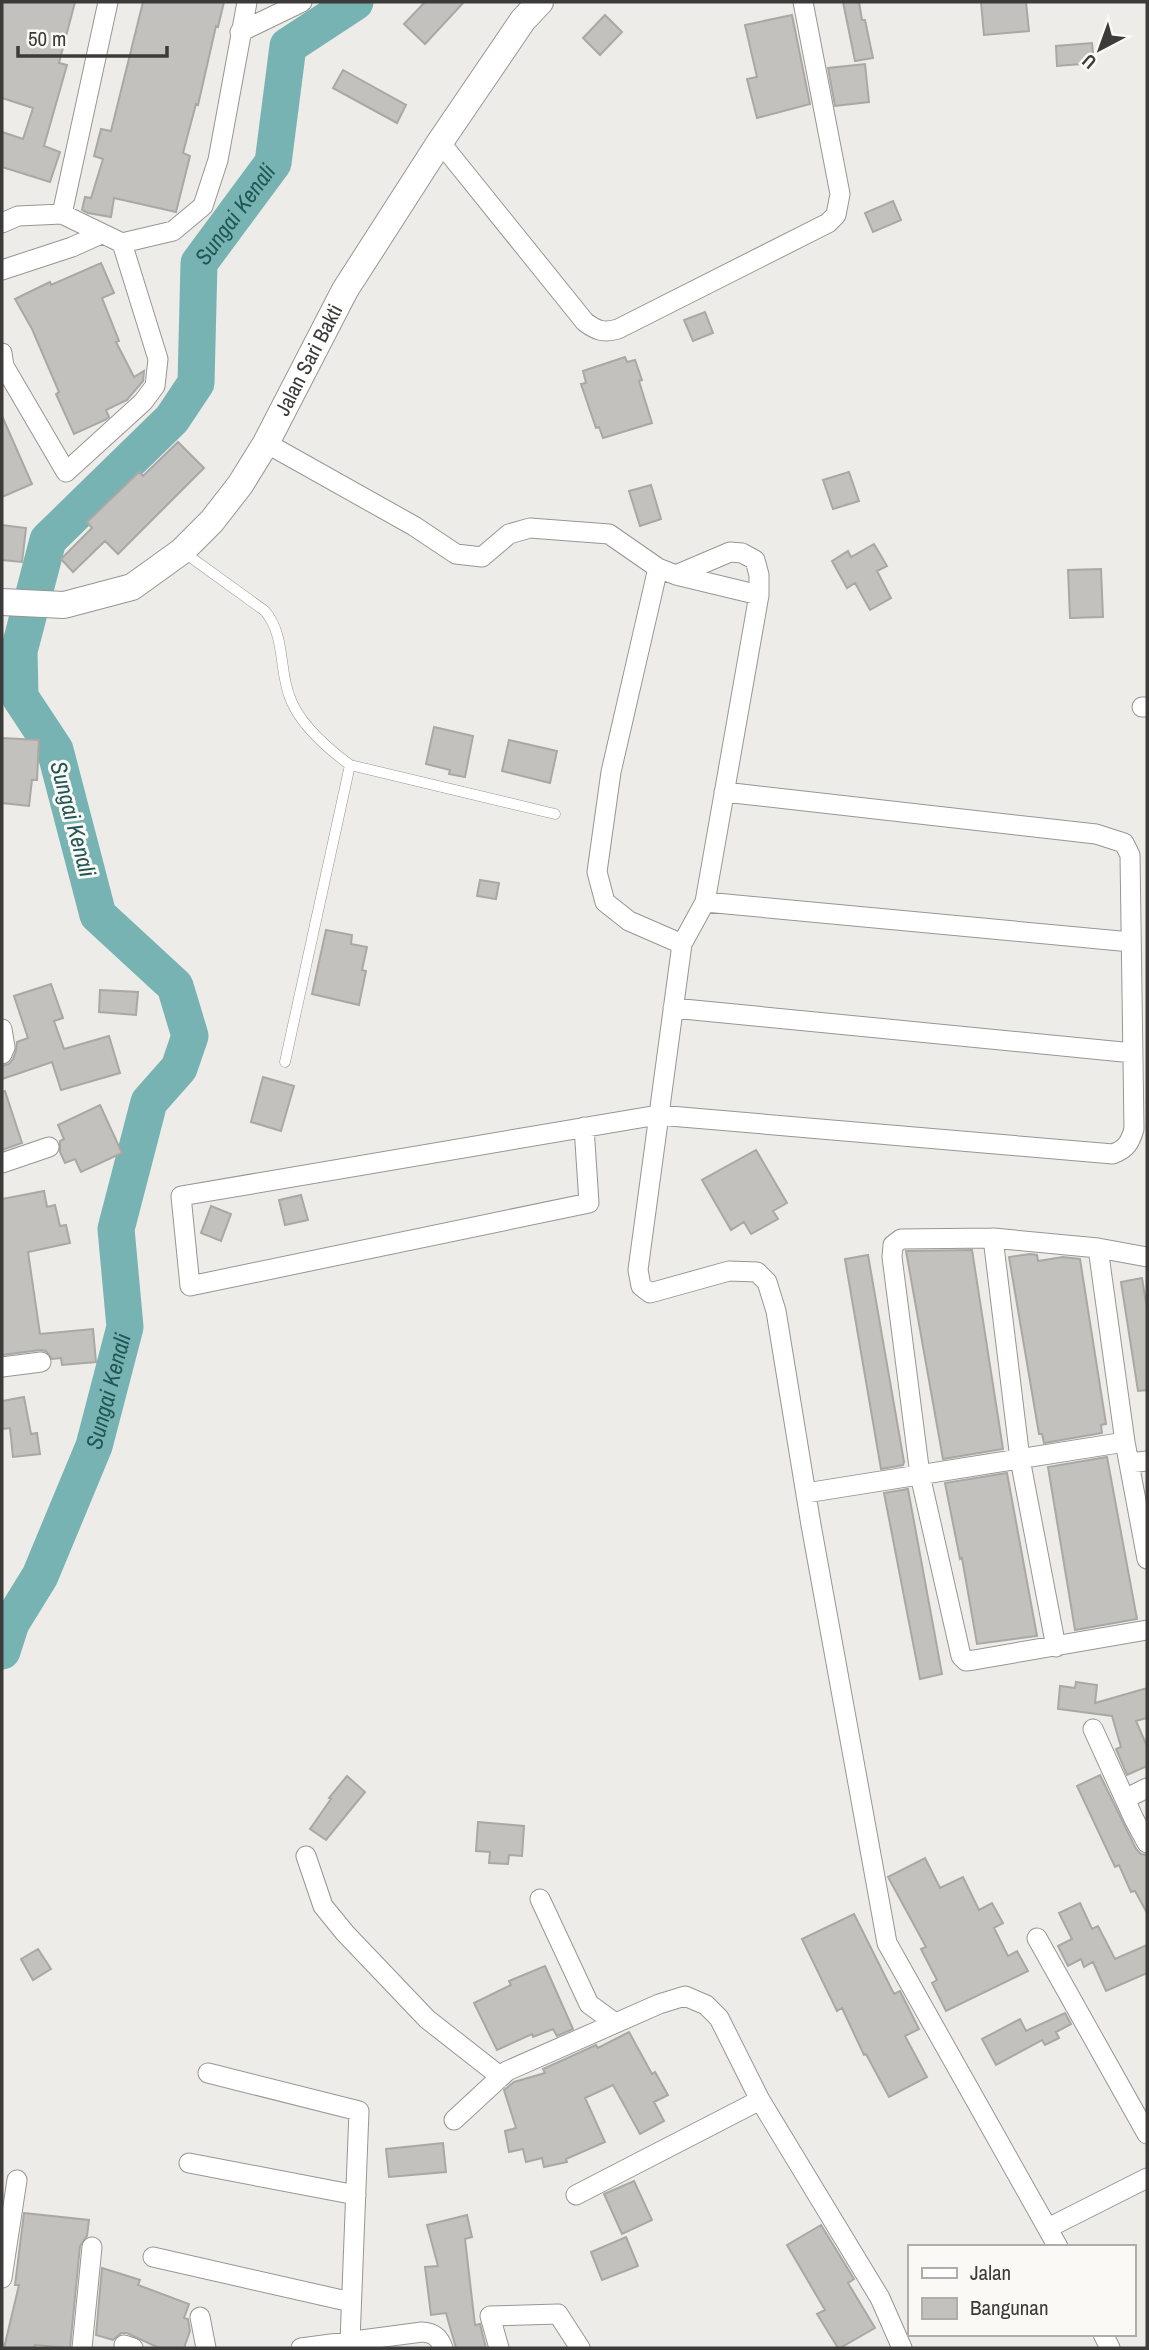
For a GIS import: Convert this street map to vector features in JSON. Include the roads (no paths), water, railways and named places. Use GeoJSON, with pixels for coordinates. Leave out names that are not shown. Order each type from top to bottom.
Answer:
{"type":"FeatureCollection","features":[{"type":"Feature","properties":{"kind":"main road","name":"Jalan Sari Bakti"},"geometry":{"type":"LineString","coordinates":[[5,602],[64,605],[132,587],[181,551],[212,522],[240,485],[266,443],[345,290],[440,142],[523,20],[540,2]]}},
{"type":"Feature","properties":{"kind":"street"},"geometry":{"type":"LineString","coordinates":[[62,214],[108,2]]}},
{"type":"Feature","properties":{"kind":"street"},"geometry":{"type":"LineString","coordinates":[[2,223],[18,216],[62,214],[122,243],[173,231],[203,206],[218,160],[247,2]]}},
{"type":"Feature","properties":{"kind":"street"},"geometry":{"type":"LineString","coordinates":[[240,32],[302,2]]}},
{"type":"Feature","properties":{"kind":"street"},"geometry":{"type":"LineString","coordinates":[[440,142],[586,322],[596,330],[606,332],[618,329],[828,223],[836,215],[840,194],[803,2]]}},
{"type":"Feature","properties":{"kind":"street"},"geometry":{"type":"LineString","coordinates":[[2,270],[102,234]]}},
{"type":"Feature","properties":{"kind":"street"},"geometry":{"type":"LineString","coordinates":[[2,354],[4,366],[66,472],[143,402],[155,386],[158,359],[122,243]]}},
{"type":"Feature","properties":{"kind":"street"},"geometry":{"type":"LineString","coordinates":[[266,443],[414,526],[456,554],[482,557],[509,534],[530,528],[609,534],[667,571],[758,596]]}},
{"type":"Feature","properties":{"kind":"street"},"geometry":{"type":"LineString","coordinates":[[667,571],[730,552],[743,553],[755,560],[759,575],[758,596],[705,902],[682,944],[638,1270],[641,1286],[650,1293],[729,1270],[757,1272],[767,1282],[776,1311],[887,1942],[1057,2245]]}},
{"type":"Feature","properties":{"kind":"street"},"geometry":{"type":"LineString","coordinates":[[667,571],[611,772],[597,872],[605,902],[629,921],[682,944]]}},
{"type":"Feature","properties":{"kind":"street"},"geometry":{"type":"LineString","coordinates":[[584,1127],[589,1203],[190,1286],[181,1196],[584,1127],[657,1115],[1113,1154],[1130,1143],[1134,1129],[1130,855],[1124,843],[1096,834],[724,792]]}},
{"type":"Feature","properties":{"kind":"street"},"geometry":{"type":"LineString","coordinates":[[705,902],[1131,942]]}},
{"type":"Feature","properties":{"kind":"street"},"geometry":{"type":"LineString","coordinates":[[673,1007],[1133,1052]]}},
{"type":"Feature","properties":{"kind":"street"},"geometry":{"type":"LineString","coordinates":[[2,1029],[5,1047],[2,1054]]}},
{"type":"Feature","properties":{"kind":"street"},"geometry":{"type":"LineString","coordinates":[[2,1163],[50,1147]]}},
{"type":"Feature","properties":{"kind":"street"},"geometry":{"type":"LineString","coordinates":[[993,1238],[1020,1459],[1056,1647]]}},
{"type":"Feature","properties":{"kind":"street"},"geometry":{"type":"LineString","coordinates":[[1147,1256],[1098,1248],[993,1238],[901,1239],[893,1245],[894,1276],[920,1475],[961,1656],[966,1661],[974,1660],[1147,1630]]}},
{"type":"Feature","properties":{"kind":"street"},"geometry":{"type":"LineString","coordinates":[[1098,1248],[1125,1442],[1138,1462],[1147,1559]]}},
{"type":"Feature","properties":{"kind":"street"},"geometry":{"type":"LineString","coordinates":[[2,1367],[41,1362]]}},
{"type":"Feature","properties":{"kind":"street"},"geometry":{"type":"LineString","coordinates":[[806,1493],[1125,1442]]}},
{"type":"Feature","properties":{"kind":"street"},"geometry":{"type":"LineString","coordinates":[[1093,1728],[1147,1843]]}},
{"type":"Feature","properties":{"kind":"street"},"geometry":{"type":"LineString","coordinates":[[1125,1799],[1147,1788]]}},
{"type":"Feature","properties":{"kind":"street"},"geometry":{"type":"LineString","coordinates":[[306,1856],[323,1906],[345,1933],[427,2019],[501,2077]]}},
{"type":"Feature","properties":{"kind":"street"},"geometry":{"type":"LineString","coordinates":[[540,1899],[589,2004],[615,2024]]}},
{"type":"Feature","properties":{"kind":"street"},"geometry":{"type":"LineString","coordinates":[[1037,1938],[1147,2134]]}},
{"type":"Feature","properties":{"kind":"street"},"geometry":{"type":"LineString","coordinates":[[454,2120],[507,2071],[659,2004],[685,1996],[706,2005],[719,2018],[760,2100],[880,2298],[902,2348]]}},
{"type":"Feature","properties":{"kind":"street"},"geometry":{"type":"LineString","coordinates":[[208,2073],[359,2111],[350,2345]]}},
{"type":"Feature","properties":{"kind":"street"},"geometry":{"type":"LineString","coordinates":[[576,2195],[760,2100]]}},
{"type":"Feature","properties":{"kind":"street"},"geometry":{"type":"LineString","coordinates":[[189,2163],[356,2195]]}},
{"type":"Feature","properties":{"kind":"street"},"geometry":{"type":"LineString","coordinates":[[1048,2228],[1147,2178]]}},
{"type":"Feature","properties":{"kind":"street"},"geometry":{"type":"LineString","coordinates":[[2,2278],[17,2179]]}},
{"type":"Feature","properties":{"kind":"street"},"geometry":{"type":"LineString","coordinates":[[82,2348],[92,2247]]}},
{"type":"Feature","properties":{"kind":"street"},"geometry":{"type":"LineString","coordinates":[[153,2257],[351,2302]]}},
{"type":"Feature","properties":{"kind":"street"},"geometry":{"type":"LineString","coordinates":[[499,2348],[490,2316],[558,2314],[580,2348]]}},
{"type":"Feature","properties":{"kind":"street"},"geometry":{"type":"LineString","coordinates":[[200,2317],[206,2348]]}},
{"type":"Feature","properties":{"kind":"street"},"geometry":{"type":"LineString","coordinates":[[301,2348],[350,2345],[431,2332],[443,2348]]}},
{"type":"Feature","properties":{"kind":"lane"},"geometry":{"type":"LineString","coordinates":[[181,551],[265,611],[273,620],[288,694],[296,711],[337,755],[350,765],[555,814]]}},
{"type":"Feature","properties":{"kind":"lane"},"geometry":{"type":"LineString","coordinates":[[285,1062],[350,765]]}},
{"type":"Feature","properties":{"kind":"waterway","name":"Sungai Kenali"},"geometry":{"type":"LineString","coordinates":[[2,1651],[11,1623],[40,1576],[94,1446],[125,1327],[116,1229],[149,1102],[179,1068],[190,1036],[175,986],[98,915],[55,750],[20,697],[19,651],[48,540],[172,419],[196,383],[199,263],[273,163],[288,46],[355,2]]}}]}
